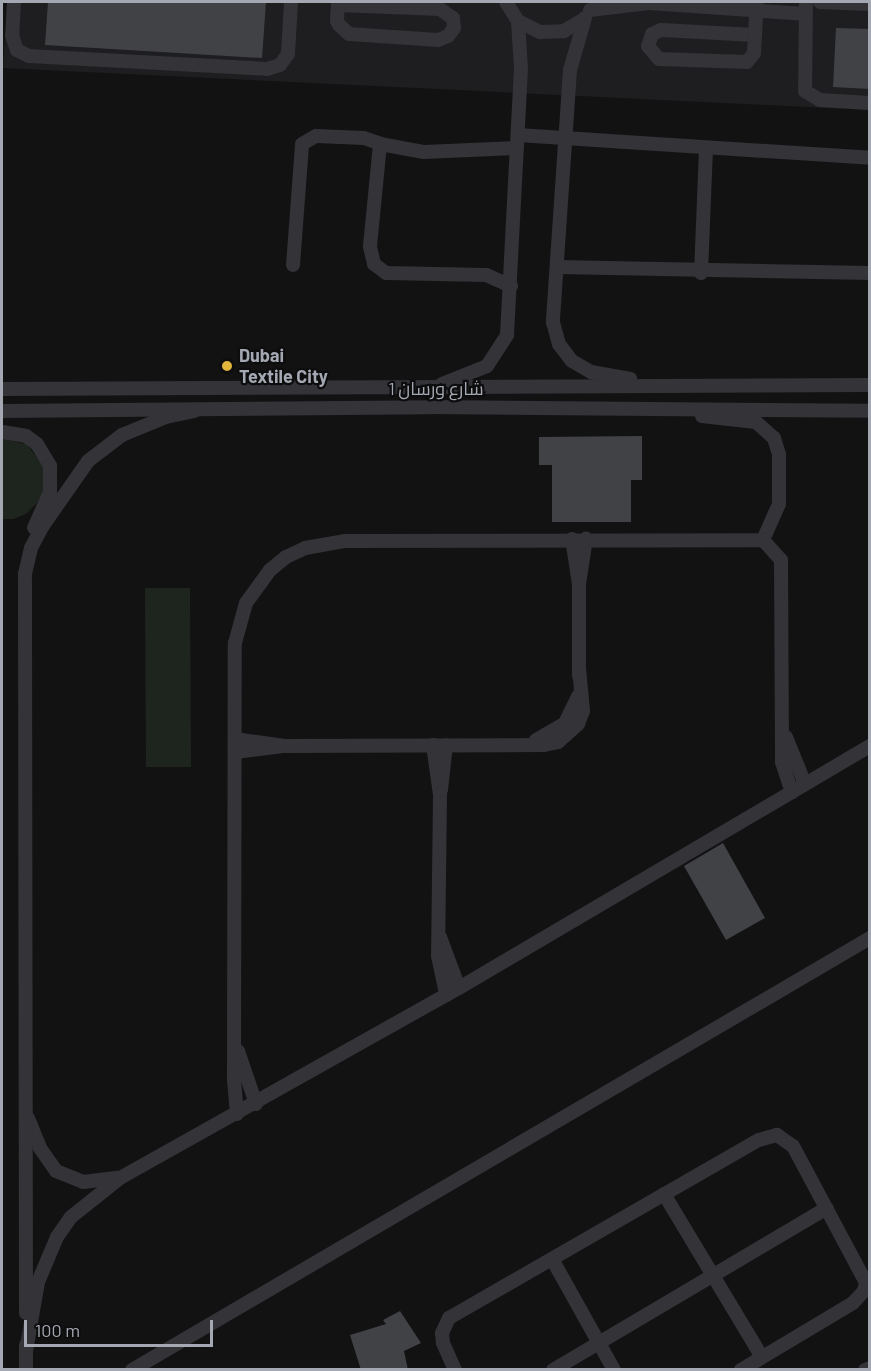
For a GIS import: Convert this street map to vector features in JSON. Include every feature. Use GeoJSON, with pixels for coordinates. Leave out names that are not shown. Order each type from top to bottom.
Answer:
{"type":"FeatureCollection","features":[{"type":"Feature","properties":{"kind":"street"},"geometry":{"type":"LineString","coordinates":[[14,2],[12,35],[17,50],[29,56],[267,69],[280,65],[288,54],[291,2]]}},
{"type":"Feature","properties":{"kind":"street"},"geometry":{"type":"LineString","coordinates":[[820,2],[870,4]]}},
{"type":"Feature","properties":{"kind":"street"},"geometry":{"type":"LineString","coordinates":[[338,3],[441,9],[453,18],[454,28],[448,36],[438,40],[349,34],[339,25],[338,3]]}},
{"type":"Feature","properties":{"kind":"street"},"geometry":{"type":"LineString","coordinates":[[505,3],[518,21],[540,32],[552,33],[575,26],[590,10],[634,3],[805,8],[805,91],[820,100],[870,103]]}},
{"type":"Feature","properties":{"kind":"street"},"geometry":{"type":"LineString","coordinates":[[755,35],[661,30],[652,34],[648,46],[659,59],[744,64],[754,53],[757,6]]}},
{"type":"Feature","properties":{"kind":"street"},"geometry":{"type":"LineString","coordinates":[[590,10],[572,56],[557,267],[555,333],[572,361],[591,372],[680,385]]}},
{"type":"Feature","properties":{"kind":"street"},"geometry":{"type":"LineString","coordinates":[[425,389],[471,375],[494,359],[507,335],[521,69],[518,21]]}},
{"type":"Feature","properties":{"kind":"street"},"geometry":{"type":"LineString","coordinates":[[293,265],[302,144],[316,136],[364,138],[381,144],[424,152],[566,136],[706,150],[870,158]]}},
{"type":"Feature","properties":{"kind":"street"},"geometry":{"type":"LineString","coordinates":[[381,144],[376,150],[370,246],[374,264],[381,271],[397,274],[486,275],[511,286]]}},
{"type":"Feature","properties":{"kind":"street"},"geometry":{"type":"LineString","coordinates":[[701,273],[706,150]]}},
{"type":"Feature","properties":{"kind":"street"},"geometry":{"type":"LineString","coordinates":[[557,267],[701,273],[870,273]]}},
{"type":"Feature","properties":{"kind":"street","name":"شارع ورسان 1"},"geometry":{"type":"LineString","coordinates":[[2,389],[425,389],[870,385]]}},
{"type":"Feature","properties":{"kind":"street"},"geometry":{"type":"LineString","coordinates":[[683,409],[714,419],[756,422],[774,438],[778,454],[778,504],[763,540]]}},
{"type":"Feature","properties":{"kind":"street","name":"شارع ورسان 1"},"geometry":{"type":"LineString","coordinates":[[2,411],[683,409],[870,411]]}},
{"type":"Feature","properties":{"kind":"street"},"geometry":{"type":"LineString","coordinates":[[30,548],[74,479],[99,452],[140,427],[194,411]]}},
{"type":"Feature","properties":{"kind":"street"},"geometry":{"type":"LineString","coordinates":[[2,432],[26,436],[37,444],[50,466],[50,492],[37,520],[30,548],[23,597],[26,1370]]}},
{"type":"Feature","properties":{"kind":"street"},"geometry":{"type":"LineString","coordinates":[[235,745],[544,745],[570,735],[583,711],[579,668],[579,539]]}},
{"type":"Feature","properties":{"kind":"street"},"geometry":{"type":"LineString","coordinates":[[237,1114],[235,745],[239,623],[256,585],[286,557],[304,548],[345,541],[763,540],[777,551],[782,570],[784,732],[782,762],[792,792]]}},
{"type":"Feature","properties":{"kind":"street"},"geometry":{"type":"LineString","coordinates":[[784,732],[806,784]]}},
{"type":"Feature","properties":{"kind":"street"},"geometry":{"type":"LineString","coordinates":[[440,745],[438,966],[446,996]]}},
{"type":"Feature","properties":{"kind":"street"},"geometry":{"type":"LineString","coordinates":[[26,1351],[38,1282],[57,1237],[72,1217],[120,1178],[446,996],[870,747]]}},
{"type":"Feature","properties":{"kind":"street"},"geometry":{"type":"LineString","coordinates":[[439,935],[459,988]]}},
{"type":"Feature","properties":{"kind":"street"},"geometry":{"type":"LineString","coordinates":[[132,1370],[870,938]]}},
{"type":"Feature","properties":{"kind":"street"},"geometry":{"type":"LineString","coordinates":[[235,1040],[256,1104]]}},
{"type":"Feature","properties":{"kind":"street"},"geometry":{"type":"LineString","coordinates":[[26,1111],[40,1148],[56,1171],[83,1182],[120,1178]]}},
{"type":"Feature","properties":{"kind":"street"},"geometry":{"type":"LineString","coordinates":[[455,1370],[442,1333],[449,1318],[767,1136],[777,1135],[793,1146],[864,1274],[864,1291],[854,1303],[741,1370]]}},
{"type":"Feature","properties":{"kind":"street"},"geometry":{"type":"LineString","coordinates":[[664,1194],[762,1357]]}},
{"type":"Feature","properties":{"kind":"street"},"geometry":{"type":"LineString","coordinates":[[553,1370],[827,1208]]}},
{"type":"Feature","properties":{"kind":"street"},"geometry":{"type":"LineString","coordinates":[[552,1259],[614,1370]]}},
{"type":"Feature","properties":{"kind":"street"},"geometry":{"type":"LineString","coordinates":[[865,1370],[870,1368]]}},
{"type":"Feature","properties":{"kind":"shaded area"},"geometry":{"type":"Polygon","coordinates":[[[7,2],[869,2],[869,110],[3,68],[7,2]]]}},
{"type":"Feature","properties":{"kind":"shaded area"},"geometry":{"type":"Polygon","coordinates":[[[2,439],[26,444],[44,466],[45,487],[40,500],[26,514],[13,519],[2,519],[2,439]]]}},
{"type":"Feature","properties":{"kind":"shaded area"},"geometry":{"type":"Polygon","coordinates":[[[145,588],[190,588],[191,767],[146,767],[145,588]]]}},
{"type":"Feature","properties":{"kind":"building"},"geometry":{"type":"Polygon","coordinates":[[[48,2],[266,2],[262,58],[45,45],[48,2]]]}},
{"type":"Feature","properties":{"kind":"building"},"geometry":{"type":"Polygon","coordinates":[[[836,28],[870,29],[870,89],[833,87],[836,28]]]}},
{"type":"Feature","properties":{"kind":"building"},"geometry":{"type":"Polygon","coordinates":[[[642,436],[642,480],[631,480],[631,522],[552,522],[552,465],[539,465],[539,437],[642,436]]]}},
{"type":"Feature","properties":{"kind":"building"},"geometry":{"type":"Polygon","coordinates":[[[723,843],[765,918],[726,940],[684,866],[723,843]]]}},
{"type":"Feature","properties":{"kind":"building"},"geometry":{"type":"Polygon","coordinates":[[[400,1311],[421,1343],[404,1351],[408,1370],[361,1370],[350,1335],[386,1324],[383,1320],[400,1311]]]}},
{"type":"Feature","properties":{"kind":"place","name":"Dubai Textile City"},"geometry":{"type":"Point","coordinates":[227,366]}}]}
